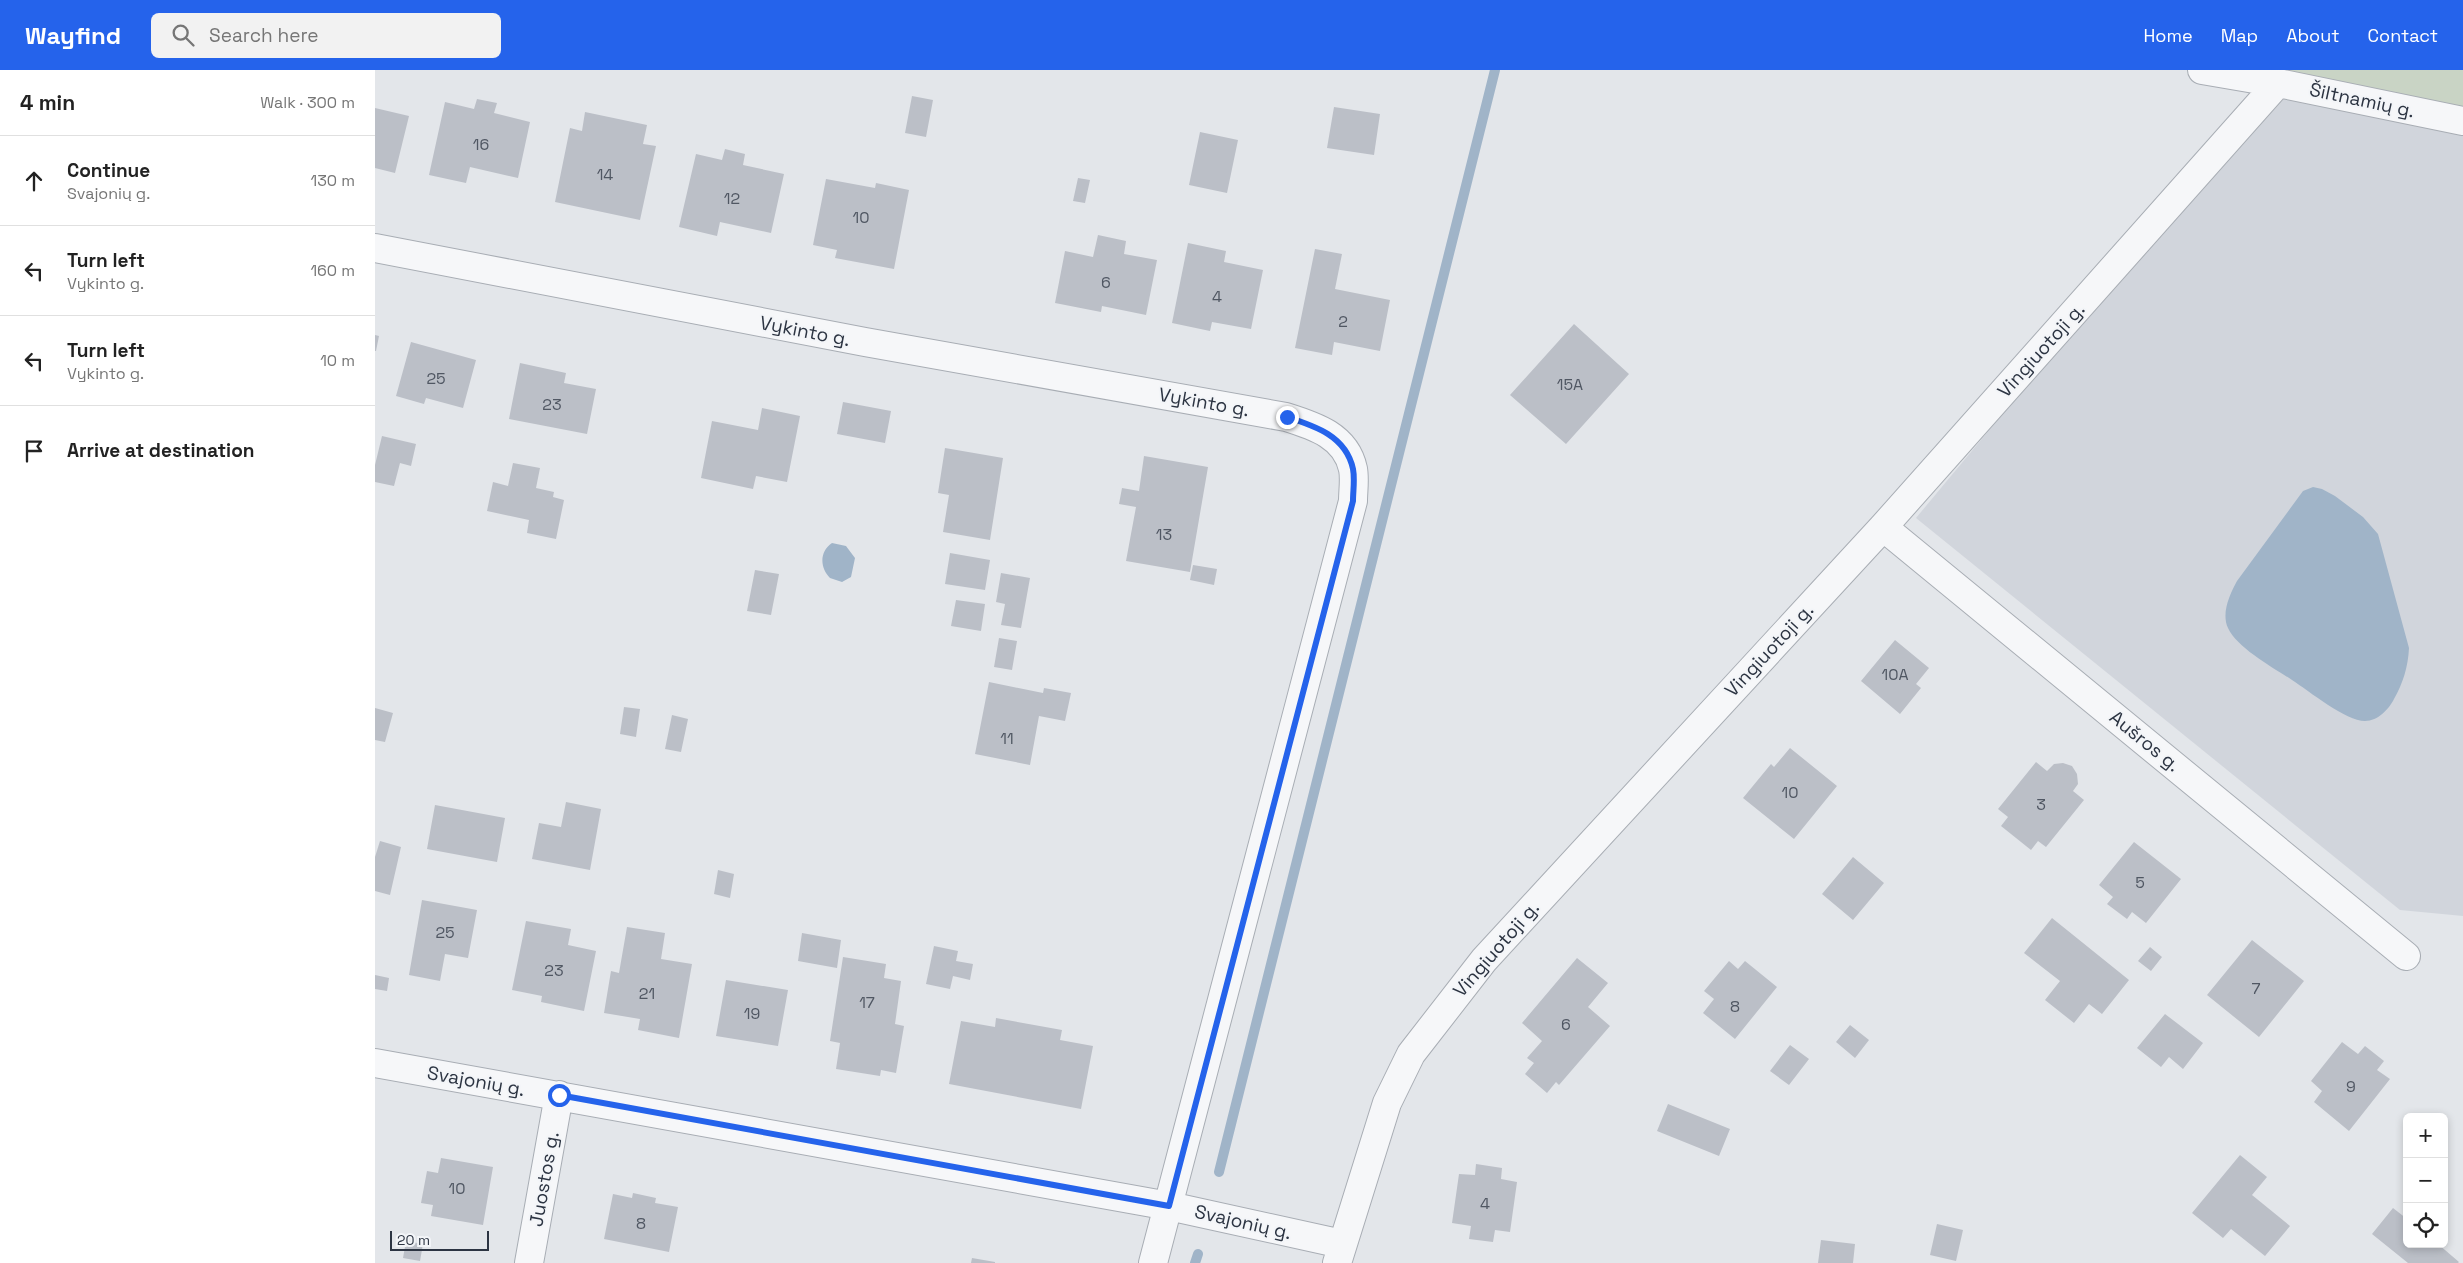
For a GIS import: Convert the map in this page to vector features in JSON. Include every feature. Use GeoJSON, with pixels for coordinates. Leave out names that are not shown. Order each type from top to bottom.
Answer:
{"type":"FeatureCollection","features":[{"type":"Feature","properties":{"kind":"street","name":"Šiltnamių g."},"geometry":{"type":"LineString","coordinates":[[2203,70],[2278,83],[2463,121]]}},
{"type":"Feature","properties":{"kind":"street","name":"Vingiuotoji g."},"geometry":{"type":"LineString","coordinates":[[1340,1254],[1387,1103],[1411,1054],[1442,1012],[1484,960],[1883,527],[2278,83]]}},
{"type":"Feature","properties":{"kind":"street","name":"Vykinto g."},"geometry":{"type":"LineString","coordinates":[[375,248],[865,342],[1287,417],[1321,428],[1341,444],[1353,469],[1353,501],[1153,1263]]}},
{"type":"Feature","properties":{"kind":"street","name":"Aušros g."},"geometry":{"type":"LineString","coordinates":[[1883,527],[2406,956]]}},
{"type":"Feature","properties":{"kind":"street","name":"Svajonių g."},"geometry":{"type":"LineString","coordinates":[[375,1063],[1169,1206],[1340,1254]]}},
{"type":"Feature","properties":{"kind":"street","name":"Juostos g."},"geometry":{"type":"LineString","coordinates":[[529,1263],[559,1095]]}},
{"type":"Feature","properties":{"kind":"shaded area"},"geometry":{"type":"Polygon","coordinates":[[[2278,83],[2463,121],[2463,916],[2400,910],[1916,518],[2278,83]]]}},
{"type":"Feature","properties":{"kind":"green space"},"geometry":{"type":"Polygon","coordinates":[[[2202,70],[2463,70],[2463,121],[2202,70]]]}},
{"type":"Feature","properties":{"kind":"water"},"geometry":{"type":"Polygon","coordinates":[[[2313,487],[2322,489],[2335,496],[2363,517],[2378,534],[2409,648],[2405,675],[2400,687],[2389,707],[2383,714],[2374,719],[2357,720],[2328,705],[2247,650],[2233,635],[2226,622],[2227,604],[2237,581],[2303,491],[2313,487]]]}},
{"type":"Feature","properties":{"kind":"water"},"geometry":{"type":"Polygon","coordinates":[[[832,543],[846,546],[855,558],[851,577],[842,582],[830,578],[824,570],[823,555],[832,543]]]}},
{"type":"Feature","properties":{"kind":"building"},"geometry":{"type":"Polygon","coordinates":[[[912,96],[933,100],[926,137],[905,133],[912,96]]]}},
{"type":"Feature","properties":{"kind":"building"},"geometry":{"type":"Polygon","coordinates":[[[477,99],[497,103],[494,113],[530,122],[518,178],[470,167],[466,183],[429,175],[445,102],[474,109],[477,99]]]}},
{"type":"Feature","properties":{"kind":"building"},"geometry":{"type":"Polygon","coordinates":[[[1334,107],[1380,114],[1374,155],[1327,148],[1334,107]]]}},
{"type":"Feature","properties":{"kind":"building"},"geometry":{"type":"Polygon","coordinates":[[[375,108],[409,116],[395,173],[375,168],[375,108]]]}},
{"type":"Feature","properties":{"kind":"building"},"geometry":{"type":"Polygon","coordinates":[[[585,112],[647,125],[643,144],[656,146],[640,220],[555,202],[570,128],[582,131],[585,112]]]}},
{"type":"Feature","properties":{"kind":"building"},"geometry":{"type":"Polygon","coordinates":[[[1200,132],[1238,140],[1227,193],[1189,185],[1200,132]]]}},
{"type":"Feature","properties":{"kind":"building"},"geometry":{"type":"Polygon","coordinates":[[[725,149],[745,154],[743,165],[784,174],[771,233],[720,222],[717,236],[679,227],[696,154],[722,160],[725,149]]]}},
{"type":"Feature","properties":{"kind":"building"},"geometry":{"type":"Polygon","coordinates":[[[1078,178],[1090,180],[1085,203],[1073,201],[1078,178]]]}},
{"type":"Feature","properties":{"kind":"building"},"geometry":{"type":"Polygon","coordinates":[[[826,179],[875,188],[876,183],[909,190],[894,269],[835,258],[837,250],[813,245],[826,179]]]}},
{"type":"Feature","properties":{"kind":"building"},"geometry":{"type":"Polygon","coordinates":[[[1098,235],[1126,241],[1124,254],[1157,260],[1146,315],[1102,306],[1101,312],[1055,303],[1065,251],[1093,257],[1098,235]]]}},
{"type":"Feature","properties":{"kind":"building"},"geometry":{"type":"Polygon","coordinates":[[[1188,243],[1226,251],[1224,262],[1263,270],[1251,329],[1212,322],[1210,331],[1172,323],[1188,243]]]}},
{"type":"Feature","properties":{"kind":"building"},"geometry":{"type":"Polygon","coordinates":[[[1315,249],[1342,254],[1335,289],[1390,300],[1380,351],[1334,342],[1332,355],[1295,348],[1315,249]]]}},
{"type":"Feature","properties":{"kind":"building"},"geometry":{"type":"Polygon","coordinates":[[[1574,324],[1629,374],[1566,444],[1510,395],[1574,324]]]}},
{"type":"Feature","properties":{"kind":"building"},"geometry":{"type":"Polygon","coordinates":[[[375,335],[379,336],[376,351],[375,351],[375,335]]]}},
{"type":"Feature","properties":{"kind":"building"},"geometry":{"type":"Polygon","coordinates":[[[411,342],[476,360],[463,408],[426,398],[424,404],[396,396],[411,342]]]}},
{"type":"Feature","properties":{"kind":"building"},"geometry":{"type":"Polygon","coordinates":[[[520,363],[566,373],[564,383],[596,389],[587,434],[509,419],[520,363]]]}},
{"type":"Feature","properties":{"kind":"building"},"geometry":{"type":"Polygon","coordinates":[[[843,402],[891,411],[885,443],[837,434],[843,402]]]}},
{"type":"Feature","properties":{"kind":"building"},"geometry":{"type":"Polygon","coordinates":[[[762,408],[800,416],[787,482],[756,476],[753,489],[701,478],[712,421],[758,430],[762,408]]]}},
{"type":"Feature","properties":{"kind":"building"},"geometry":{"type":"Polygon","coordinates":[[[382,436],[416,444],[411,466],[400,463],[394,486],[375,482],[375,465],[382,436]]]}},
{"type":"Feature","properties":{"kind":"building"},"geometry":{"type":"Polygon","coordinates":[[[945,448],[1003,458],[990,540],[943,532],[949,495],[938,493],[945,448]]]}},
{"type":"Feature","properties":{"kind":"building"},"geometry":{"type":"Polygon","coordinates":[[[1144,456],[1208,467],[1190,572],[1126,561],[1136,507],[1119,504],[1122,488],[1139,491],[1144,456]]]}},
{"type":"Feature","properties":{"kind":"building"},"geometry":{"type":"Polygon","coordinates":[[[513,463],[540,468],[536,488],[554,492],[553,497],[564,500],[556,539],[527,533],[529,520],[487,511],[493,482],[508,486],[513,463]]]}},
{"type":"Feature","properties":{"kind":"building"},"geometry":{"type":"Polygon","coordinates":[[[950,553],[990,560],[985,590],[945,584],[950,553]]]}},
{"type":"Feature","properties":{"kind":"building"},"geometry":{"type":"Polygon","coordinates":[[[1193,565],[1217,569],[1214,585],[1190,580],[1193,565]]]}},
{"type":"Feature","properties":{"kind":"building"},"geometry":{"type":"Polygon","coordinates":[[[755,570],[779,574],[771,615],[747,611],[755,570]]]}},
{"type":"Feature","properties":{"kind":"building"},"geometry":{"type":"Polygon","coordinates":[[[1001,573],[1030,578],[1021,628],[1001,625],[1005,604],[996,602],[1001,573]]]}},
{"type":"Feature","properties":{"kind":"building"},"geometry":{"type":"Polygon","coordinates":[[[956,600],[985,604],[981,631],[951,626],[956,600]]]}},
{"type":"Feature","properties":{"kind":"building"},"geometry":{"type":"Polygon","coordinates":[[[999,638],[1017,641],[1012,670],[994,667],[999,638]]]}},
{"type":"Feature","properties":{"kind":"building"},"geometry":{"type":"Polygon","coordinates":[[[1895,640],[1929,668],[1916,684],[1921,688],[1900,714],[1861,681],[1895,640]]]}},
{"type":"Feature","properties":{"kind":"building"},"geometry":{"type":"Polygon","coordinates":[[[989,682],[1043,693],[1044,688],[1071,693],[1065,721],[1039,716],[1030,765],[975,754],[989,682]]]}},
{"type":"Feature","properties":{"kind":"building"},"geometry":{"type":"Polygon","coordinates":[[[624,707],[640,709],[636,737],[620,734],[624,707]]]}},
{"type":"Feature","properties":{"kind":"building"},"geometry":{"type":"Polygon","coordinates":[[[375,708],[393,713],[385,742],[375,740],[375,708]]]}},
{"type":"Feature","properties":{"kind":"building"},"geometry":{"type":"Polygon","coordinates":[[[672,715],[688,719],[681,752],[665,749],[672,715]]]}},
{"type":"Feature","properties":{"kind":"building"},"geometry":{"type":"Polygon","coordinates":[[[1790,748],[1837,786],[1794,839],[1743,798],[1771,764],[1774,767],[1790,748]]]}},
{"type":"Feature","properties":{"kind":"building"},"geometry":{"type":"Polygon","coordinates":[[[2036,762],[2047,771],[2054,764],[2063,763],[2072,766],[2077,774],[2078,784],[2073,791],[2084,800],[2046,847],[2038,841],[2031,850],[2001,826],[2008,817],[1998,809],[2036,762]]]}},
{"type":"Feature","properties":{"kind":"building"},"geometry":{"type":"Polygon","coordinates":[[[566,802],[601,809],[590,870],[532,859],[539,823],[561,827],[566,802]]]}},
{"type":"Feature","properties":{"kind":"building"},"geometry":{"type":"Polygon","coordinates":[[[435,805],[505,818],[497,862],[427,849],[435,805]]]}},
{"type":"Feature","properties":{"kind":"building"},"geometry":{"type":"Polygon","coordinates":[[[380,841],[401,847],[390,895],[375,891],[375,857],[380,841]]]}},
{"type":"Feature","properties":{"kind":"building"},"geometry":{"type":"Polygon","coordinates":[[[2134,842],[2181,879],[2146,923],[2132,912],[2127,919],[2107,904],[2113,897],[2099,885],[2134,842]]]}},
{"type":"Feature","properties":{"kind":"building"},"geometry":{"type":"Polygon","coordinates":[[[1853,857],[1884,883],[1853,920],[1822,894],[1853,857]]]}},
{"type":"Feature","properties":{"kind":"building"},"geometry":{"type":"Polygon","coordinates":[[[718,870],[734,874],[730,898],[714,894],[718,870]]]}},
{"type":"Feature","properties":{"kind":"building"},"geometry":{"type":"Polygon","coordinates":[[[422,900],[477,910],[468,958],[445,954],[440,981],[409,975],[422,900]]]}},
{"type":"Feature","properties":{"kind":"building"},"geometry":{"type":"Polygon","coordinates":[[[2052,918],[2129,980],[2102,1014],[2089,1004],[2074,1023],[2045,1000],[2060,981],[2024,953],[2052,918]]]}},
{"type":"Feature","properties":{"kind":"building"},"geometry":{"type":"Polygon","coordinates":[[[526,921],[571,929],[568,945],[596,951],[584,1011],[541,1002],[542,996],[512,990],[526,921]]]}},
{"type":"Feature","properties":{"kind":"building"},"geometry":{"type":"Polygon","coordinates":[[[627,927],[665,933],[661,959],[692,964],[679,1038],[638,1030],[640,1019],[604,1013],[611,971],[619,973],[627,927]]]}},
{"type":"Feature","properties":{"kind":"building"},"geometry":{"type":"Polygon","coordinates":[[[802,933],[841,940],[837,968],[798,961],[802,933]]]}},
{"type":"Feature","properties":{"kind":"building"},"geometry":{"type":"Polygon","coordinates":[[[2252,940],[2304,981],[2259,1037],[2207,995],[2252,940]]]}},
{"type":"Feature","properties":{"kind":"building"},"geometry":{"type":"Polygon","coordinates":[[[934,946],[958,951],[956,961],[973,964],[970,980],[953,976],[950,989],[926,984],[934,946]]]}},
{"type":"Feature","properties":{"kind":"building"},"geometry":{"type":"Polygon","coordinates":[[[2150,947],[2162,957],[2151,971],[2138,961],[2150,947]]]}},
{"type":"Feature","properties":{"kind":"building"},"geometry":{"type":"Polygon","coordinates":[[[843,957],[886,964],[884,978],[901,981],[895,1024],[904,1026],[896,1073],[881,1070],[880,1076],[836,1069],[840,1043],[830,1041],[843,957]]]}},
{"type":"Feature","properties":{"kind":"building"},"geometry":{"type":"Polygon","coordinates":[[[1577,958],[1608,983],[1588,1007],[1610,1026],[1559,1085],[1556,1082],[1547,1093],[1525,1074],[1534,1063],[1527,1058],[1542,1041],[1522,1023],[1577,958]]]}},
{"type":"Feature","properties":{"kind":"building"},"geometry":{"type":"Polygon","coordinates":[[[1729,961],[1738,969],[1745,961],[1777,987],[1735,1039],[1703,1013],[1714,999],[1704,991],[1729,961]]]}},
{"type":"Feature","properties":{"kind":"building"},"geometry":{"type":"Polygon","coordinates":[[[375,975],[389,978],[387,991],[375,989],[375,975]]]}},
{"type":"Feature","properties":{"kind":"building"},"geometry":{"type":"Polygon","coordinates":[[[726,980],[788,990],[778,1046],[716,1036],[726,980]]]}},
{"type":"Feature","properties":{"kind":"building"},"geometry":{"type":"Polygon","coordinates":[[[2165,1014],[2203,1043],[2183,1069],[2169,1057],[2161,1067],[2137,1048],[2165,1014]]]}},
{"type":"Feature","properties":{"kind":"building"},"geometry":{"type":"Polygon","coordinates":[[[996,1018],[1062,1030],[1060,1040],[1093,1046],[1081,1109],[949,1084],[961,1021],[995,1027],[996,1018]]]}},
{"type":"Feature","properties":{"kind":"building"},"geometry":{"type":"Polygon","coordinates":[[[1850,1025],[1869,1040],[1855,1058],[1836,1042],[1850,1025]]]}},
{"type":"Feature","properties":{"kind":"building"},"geometry":{"type":"Polygon","coordinates":[[[2342,1042],[2358,1054],[2365,1046],[2384,1061],[2377,1070],[2390,1079],[2349,1131],[2314,1102],[2322,1091],[2311,1081],[2342,1042]]]}},
{"type":"Feature","properties":{"kind":"building"},"geometry":{"type":"Polygon","coordinates":[[[1790,1045],[1809,1059],[1789,1085],[1770,1071],[1790,1045]]]}},
{"type":"Feature","properties":{"kind":"building"},"geometry":{"type":"Polygon","coordinates":[[[1668,1104],[1730,1129],[1719,1156],[1657,1131],[1668,1104]]]}},
{"type":"Feature","properties":{"kind":"building"},"geometry":{"type":"Polygon","coordinates":[[[2240,1155],[2267,1177],[2252,1195],[2290,1226],[2265,1256],[2231,1229],[2223,1238],[2192,1213],[2240,1155]]]}},
{"type":"Feature","properties":{"kind":"building"},"geometry":{"type":"Polygon","coordinates":[[[441,1158],[493,1167],[483,1225],[431,1216],[433,1205],[421,1203],[427,1171],[438,1173],[441,1158]]]}},
{"type":"Feature","properties":{"kind":"building"},"geometry":{"type":"Polygon","coordinates":[[[1476,1164],[1502,1168],[1501,1179],[1517,1182],[1510,1232],[1495,1230],[1493,1242],[1469,1239],[1471,1226],[1452,1223],[1459,1174],[1475,1175],[1476,1164]]]}},
{"type":"Feature","properties":{"kind":"building"},"geometry":{"type":"Polygon","coordinates":[[[633,1193],[656,1198],[655,1203],[678,1207],[669,1252],[604,1239],[613,1194],[632,1198],[633,1193]]]}},
{"type":"Feature","properties":{"kind":"building"},"geometry":{"type":"Polygon","coordinates":[[[2393,1208],[2403,1216],[2403,1248],[2443,1248],[2459,1262],[2408,1263],[2372,1234],[2393,1208]]]}},
{"type":"Feature","properties":{"kind":"building"},"geometry":{"type":"Polygon","coordinates":[[[1937,1224],[1963,1230],[1956,1261],[1930,1255],[1937,1224]]]}},
{"type":"Feature","properties":{"kind":"building"},"geometry":{"type":"Polygon","coordinates":[[[1821,1240],[1855,1244],[1853,1263],[1818,1263],[1821,1240]]]}},
{"type":"Feature","properties":{"kind":"building"},"geometry":{"type":"Polygon","coordinates":[[[406,1241],[423,1244],[420,1261],[403,1258],[406,1241]]]}},
{"type":"Feature","properties":{"kind":"building"},"geometry":{"type":"Polygon","coordinates":[[[972,1258],[995,1262],[995,1263],[971,1263],[972,1258]]]}},
{"type":"Feature","properties":{"kind":"waterway"},"geometry":{"type":"LineString","coordinates":[[1219,1172],[1495,70]]}},
{"type":"Feature","properties":{"kind":"waterway"},"geometry":{"type":"LineString","coordinates":[[1195,1263],[1198,1254]]}},
{"type":"Feature","properties":{"kind":"route"},"geometry":{"type":"LineString","coordinates":[[559,1095],[1169,1206],[1353,501],[1353,469],[1341,444],[1321,428],[1287,417]]}}]}
